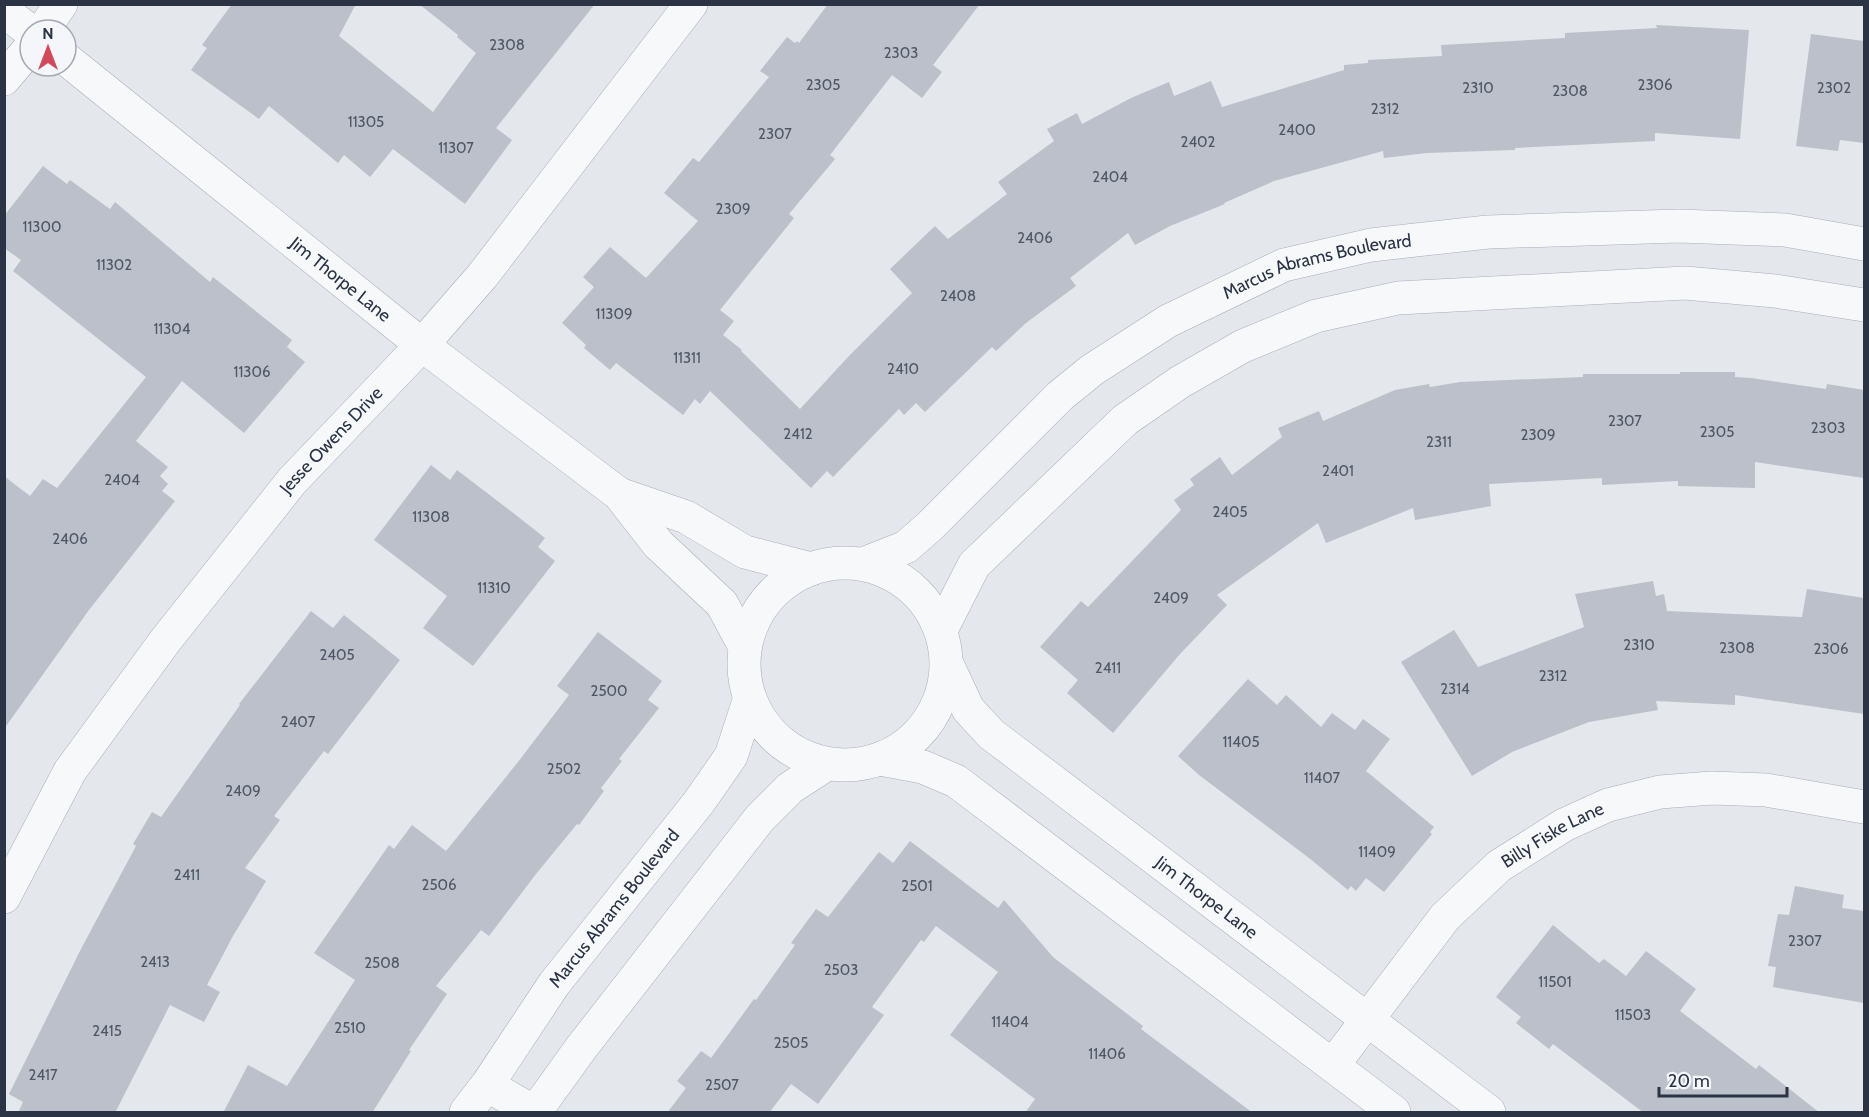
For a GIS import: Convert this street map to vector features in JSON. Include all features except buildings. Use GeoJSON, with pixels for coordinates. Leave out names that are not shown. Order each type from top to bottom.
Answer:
{"type":"FeatureCollection","features":[{"type":"Feature","properties":{"kind":"street"},"geometry":{"type":"LineString","coordinates":[[51,18],[61,4]]}},
{"type":"Feature","properties":{"kind":"street","name":"Jesse Owens Drive"},"geometry":{"type":"LineString","coordinates":[[4,897],[70,771],[113,710],[292,481],[422,345],[483,274],[691,4]]}},
{"type":"Feature","properties":{"kind":"street"},"geometry":{"type":"LineString","coordinates":[[4,11],[18,22]]}},
{"type":"Feature","properties":{"kind":"street"},"geometry":{"type":"LineString","coordinates":[[4,79],[18,62]]}},
{"type":"Feature","properties":{"kind":"street","name":"Jim Thorpe Lane"},"geometry":{"type":"LineString","coordinates":[[78,69],[422,345],[619,494],[658,544],[722,604],[746,646]]}},
{"type":"Feature","properties":{"kind":"street","name":"Marcus Abrams Boulevard"},"geometry":{"type":"LineString","coordinates":[[863,564],[906,547],[930,526],[1060,396],[1092,370],[1168,321],[1284,265],[1371,245],[1512,231],[1678,226],[1785,230],[1864,244]]}},
{"type":"Feature","properties":{"kind":"street"},"geometry":{"type":"LineString","coordinates":[[941,630],[974,565],[1125,420],[1180,382],[1243,346],[1316,316],[1398,298],[1685,283],[1775,291],[1864,305]]}},
{"type":"Feature","properties":{"kind":"street","name":"Jim Thorpe Lane"},"geometry":{"type":"LineString","coordinates":[[619,494],[686,517],[746,552],[811,569]]}},
{"type":"Feature","properties":{"kind":"street"},"geometry":{"type":"LineString","coordinates":[[827,564],[863,564],[896,576],[910,587],[933,613],[941,630],[947,664],[943,690],[933,715],[910,742],[896,752],[863,764],[827,764],[795,752],[780,742],[758,715],[750,698],[746,681],[746,646],[758,613],[768,599],[795,576],[827,564]]}},
{"type":"Feature","properties":{"kind":"street","name":"Jim Thorpe Lane"},"geometry":{"type":"LineString","coordinates":[[947,664],[968,709],[991,734],[1369,1019],[1489,1113]]}},
{"type":"Feature","properties":{"kind":"street","name":"Marcus Abrams Boulevard"},"geometry":{"type":"LineString","coordinates":[[466,1113],[488,1084],[554,984],[699,802],[731,756],[750,698]]}},
{"type":"Feature","properties":{"kind":"street"},"geometry":{"type":"LineString","coordinates":[[880,759],[923,767],[956,780],[1394,1113]]}},
{"type":"Feature","properties":{"kind":"street"},"geometry":{"type":"LineString","coordinates":[[488,1084],[534,1113],[588,1038],[760,818],[790,788],[827,764]]}},
{"type":"Feature","properties":{"kind":"street","name":"Billy Fiske Lane"},"geometry":{"type":"LineString","coordinates":[[1333,1065],[1445,916],[1499,866],[1564,825],[1608,805],[1660,792],[1712,788],[1766,790],[1864,807]]}}]}
